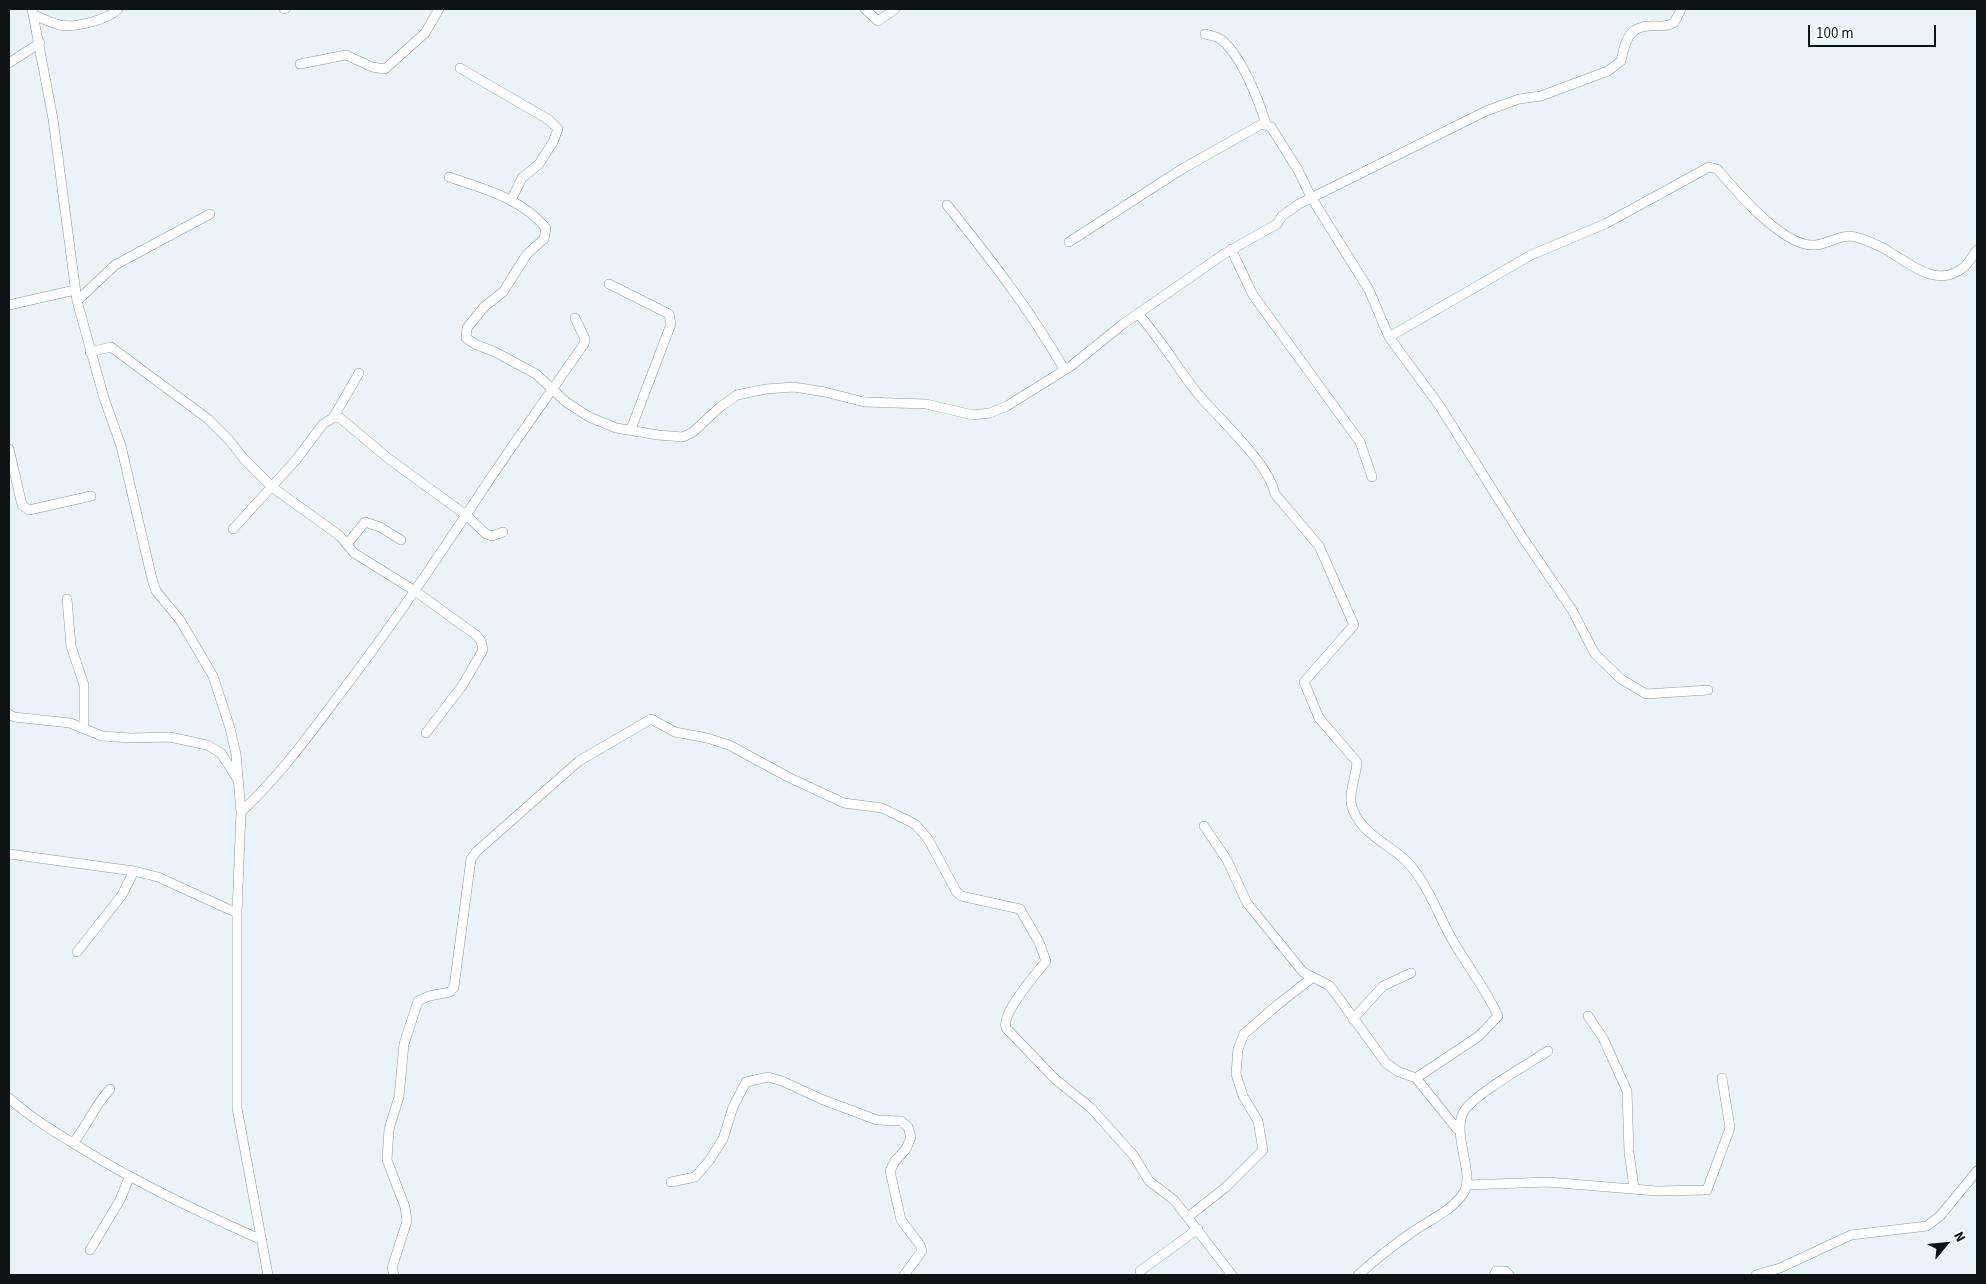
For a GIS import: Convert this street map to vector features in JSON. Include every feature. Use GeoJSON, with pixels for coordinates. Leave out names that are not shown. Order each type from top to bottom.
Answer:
{"type":"FeatureCollection","features":[{"type":"Feature","properties":{"kind":"street"},"geometry":{"type":"LineString","coordinates":[[33,12],[61,26],[89,23],[113,14],[118,9]]}},
{"type":"Feature","properties":{"kind":"street"},"geometry":{"type":"LineString","coordinates":[[300,64],[346,56],[372,67],[385,69],[425,33],[439,9]]}},
{"type":"Feature","properties":{"kind":"street"},"geometry":{"type":"LineString","coordinates":[[864,9],[878,22],[895,9]]}},
{"type":"Feature","properties":{"kind":"street"},"geometry":{"type":"LineString","coordinates":[[449,176],[511,200],[534,214],[546,228],[544,240],[527,254],[503,292],[484,307],[467,328],[466,338],[474,344],[495,352],[536,374],[552,391],[566,402],[606,425],[658,435],[682,437],[693,432],[720,407],[737,395],[766,389],[794,387],[825,392],[864,402],[926,404],[974,415],[990,413],[1007,406],[1088,354],[1138,314],[1232,249],[1277,224],[1289,210],[1311,197],[1486,112],[1519,99],[1541,96],[1608,71],[1621,61],[1624,43],[1633,31],[1652,25],[1670,25],[1676,20],[1681,9]]}},
{"type":"Feature","properties":{"kind":"street"},"geometry":{"type":"LineString","coordinates":[[33,12],[40,43],[60,168],[77,301],[90,352],[121,446],[152,579],[156,591],[180,620],[212,676],[230,728],[239,782],[241,812],[237,913],[237,1108],[268,1275]]}},
{"type":"Feature","properties":{"kind":"street"},"geometry":{"type":"LineString","coordinates":[[1205,34],[1220,39],[1232,52],[1250,81],[1266,124],[1298,170],[1311,197],[1369,290],[1389,337],[1439,405],[1521,535],[1572,610],[1595,654],[1621,679],[1646,694],[1708,690]]}},
{"type":"Feature","properties":{"kind":"street"},"geometry":{"type":"LineString","coordinates":[[9,63],[40,43]]}},
{"type":"Feature","properties":{"kind":"street"},"geometry":{"type":"LineString","coordinates":[[460,68],[549,120],[558,129],[539,164],[522,178],[511,200]]}},
{"type":"Feature","properties":{"kind":"street"},"geometry":{"type":"LineString","coordinates":[[1069,242],[1182,169],[1262,124],[1266,124]]}},
{"type":"Feature","properties":{"kind":"street"},"geometry":{"type":"LineString","coordinates":[[1389,337],[1531,255],[1605,224],[1709,167],[1717,169],[1761,216],[1786,235],[1809,246],[1840,237],[1857,237],[1884,248],[1916,270],[1942,275],[1964,267],[1977,250]]}},
{"type":"Feature","properties":{"kind":"street"},"geometry":{"type":"LineString","coordinates":[[947,205],[992,261],[1047,340],[1064,369]]}},
{"type":"Feature","properties":{"kind":"street"},"geometry":{"type":"LineString","coordinates":[[77,301],[115,265],[210,214]]}},
{"type":"Feature","properties":{"kind":"street"},"geometry":{"type":"LineString","coordinates":[[1232,249],[1253,295],[1360,442],[1372,477]]}},
{"type":"Feature","properties":{"kind":"street"},"geometry":{"type":"LineString","coordinates":[[609,284],[669,314],[671,324],[631,429]]}},
{"type":"Feature","properties":{"kind":"street"},"geometry":{"type":"LineString","coordinates":[[9,305],[75,290]]}},
{"type":"Feature","properties":{"kind":"street"},"geometry":{"type":"LineString","coordinates":[[1138,314],[1160,339],[1198,393],[1241,440],[1273,485],[1275,494],[1319,546],[1354,625],[1304,682],[1319,718],[1357,762],[1350,797],[1352,809],[1358,820],[1380,843],[1410,865],[1454,942],[1488,994],[1498,1016],[1479,1036],[1416,1078]]}},
{"type":"Feature","properties":{"kind":"street"},"geometry":{"type":"LineString","coordinates":[[241,812],[271,783],[295,754],[416,591],[584,344],[584,339],[575,318]]}},
{"type":"Feature","properties":{"kind":"street"},"geometry":{"type":"LineString","coordinates":[[90,352],[111,346],[190,404],[229,440],[244,459],[272,487],[347,544],[354,553],[416,591],[476,634],[481,641],[483,650],[462,686],[426,733]]}},
{"type":"Feature","properties":{"kind":"street"},"geometry":{"type":"LineString","coordinates":[[233,529],[296,460],[323,424],[333,418],[359,373]]}},
{"type":"Feature","properties":{"kind":"street"},"geometry":{"type":"LineString","coordinates":[[333,418],[340,418],[389,458],[466,515],[486,534],[492,536],[503,532]]}},
{"type":"Feature","properties":{"kind":"street"},"geometry":{"type":"LineString","coordinates":[[9,449],[22,505],[29,510],[91,496]]}},
{"type":"Feature","properties":{"kind":"street"},"geometry":{"type":"LineString","coordinates":[[347,544],[365,522],[380,526],[401,540]]}},
{"type":"Feature","properties":{"kind":"street"},"geometry":{"type":"LineString","coordinates":[[67,599],[71,646],[84,685],[84,727]]}},
{"type":"Feature","properties":{"kind":"street"},"geometry":{"type":"LineString","coordinates":[[9,714],[70,723],[84,727],[102,736],[131,738],[170,737],[207,745],[221,753],[239,782]]}},
{"type":"Feature","properties":{"kind":"street"},"geometry":{"type":"LineString","coordinates":[[394,1275],[392,1268],[406,1220],[405,1207],[387,1160],[389,1129],[399,1097],[404,1044],[413,1011],[418,1001],[429,996],[450,992],[454,987],[471,859],[496,833],[579,761],[651,719],[676,732],[707,738],[729,745],[790,778],[844,803],[882,808],[905,819],[916,825],[928,839],[956,891],[962,896],[1020,909],[1039,942],[1046,961],[1011,1008],[1004,1021],[1006,1028],[1055,1079],[1091,1108],[1134,1156],[1149,1180],[1174,1200],[1232,1275]]}},
{"type":"Feature","properties":{"kind":"street"},"geometry":{"type":"LineString","coordinates":[[1204,826],[1228,860],[1247,903],[1303,972],[1330,986],[1352,1019],[1386,1063],[1397,1071],[1416,1078],[1441,1106],[1457,1129],[1464,1153],[1466,1185],[1464,1193],[1457,1201],[1388,1249],[1358,1275]]}},
{"type":"Feature","properties":{"kind":"street"},"geometry":{"type":"LineString","coordinates":[[9,854],[134,871],[158,877],[237,913]]}},
{"type":"Feature","properties":{"kind":"street"},"geometry":{"type":"LineString","coordinates":[[77,952],[122,895],[134,871]]}},
{"type":"Feature","properties":{"kind":"street"},"geometry":{"type":"LineString","coordinates":[[1352,1019],[1383,986],[1411,973]]}},
{"type":"Feature","properties":{"kind":"street"},"geometry":{"type":"LineString","coordinates":[[1188,1217],[1226,1188],[1263,1150],[1258,1120],[1243,1096],[1236,1074],[1238,1049],[1244,1034],[1276,1006],[1314,977]]}},
{"type":"Feature","properties":{"kind":"street"},"geometry":{"type":"LineString","coordinates":[[1588,1016],[1603,1038],[1627,1091],[1629,1152],[1634,1188]]}},
{"type":"Feature","properties":{"kind":"street"},"geometry":{"type":"LineString","coordinates":[[1457,1129],[1468,1106],[1548,1051]]}},
{"type":"Feature","properties":{"kind":"street"},"geometry":{"type":"LineString","coordinates":[[671,1182],[695,1177],[709,1162],[723,1139],[740,1092],[746,1082],[756,1078],[768,1077],[782,1081],[821,1099],[877,1120],[901,1121],[908,1127],[911,1136],[906,1149],[895,1161],[890,1171],[901,1220],[920,1244],[922,1252],[904,1275]]}},
{"type":"Feature","properties":{"kind":"street"},"geometry":{"type":"LineString","coordinates":[[1466,1185],[1547,1182],[1657,1191],[1707,1190],[1730,1128],[1722,1078]]}},
{"type":"Feature","properties":{"kind":"street"},"geometry":{"type":"LineString","coordinates":[[73,1143],[81,1134],[99,1100],[110,1088]]}},
{"type":"Feature","properties":{"kind":"street"},"geometry":{"type":"LineString","coordinates":[[9,1098],[33,1120],[129,1178],[196,1211],[262,1240]]}},
{"type":"Feature","properties":{"kind":"street"},"geometry":{"type":"LineString","coordinates":[[1756,1275],[1780,1268],[1850,1234],[1927,1226],[1940,1216],[1977,1171]]}},
{"type":"Feature","properties":{"kind":"street"},"geometry":{"type":"LineString","coordinates":[[90,1250],[120,1200],[129,1178]]}},
{"type":"Feature","properties":{"kind":"street"},"geometry":{"type":"LineString","coordinates":[[1140,1271],[1198,1229]]}},
{"type":"Feature","properties":{"kind":"street"},"geometry":{"type":"LineString","coordinates":[[1494,1275],[1496,1271],[1505,1271],[1509,1275]]}}]}
